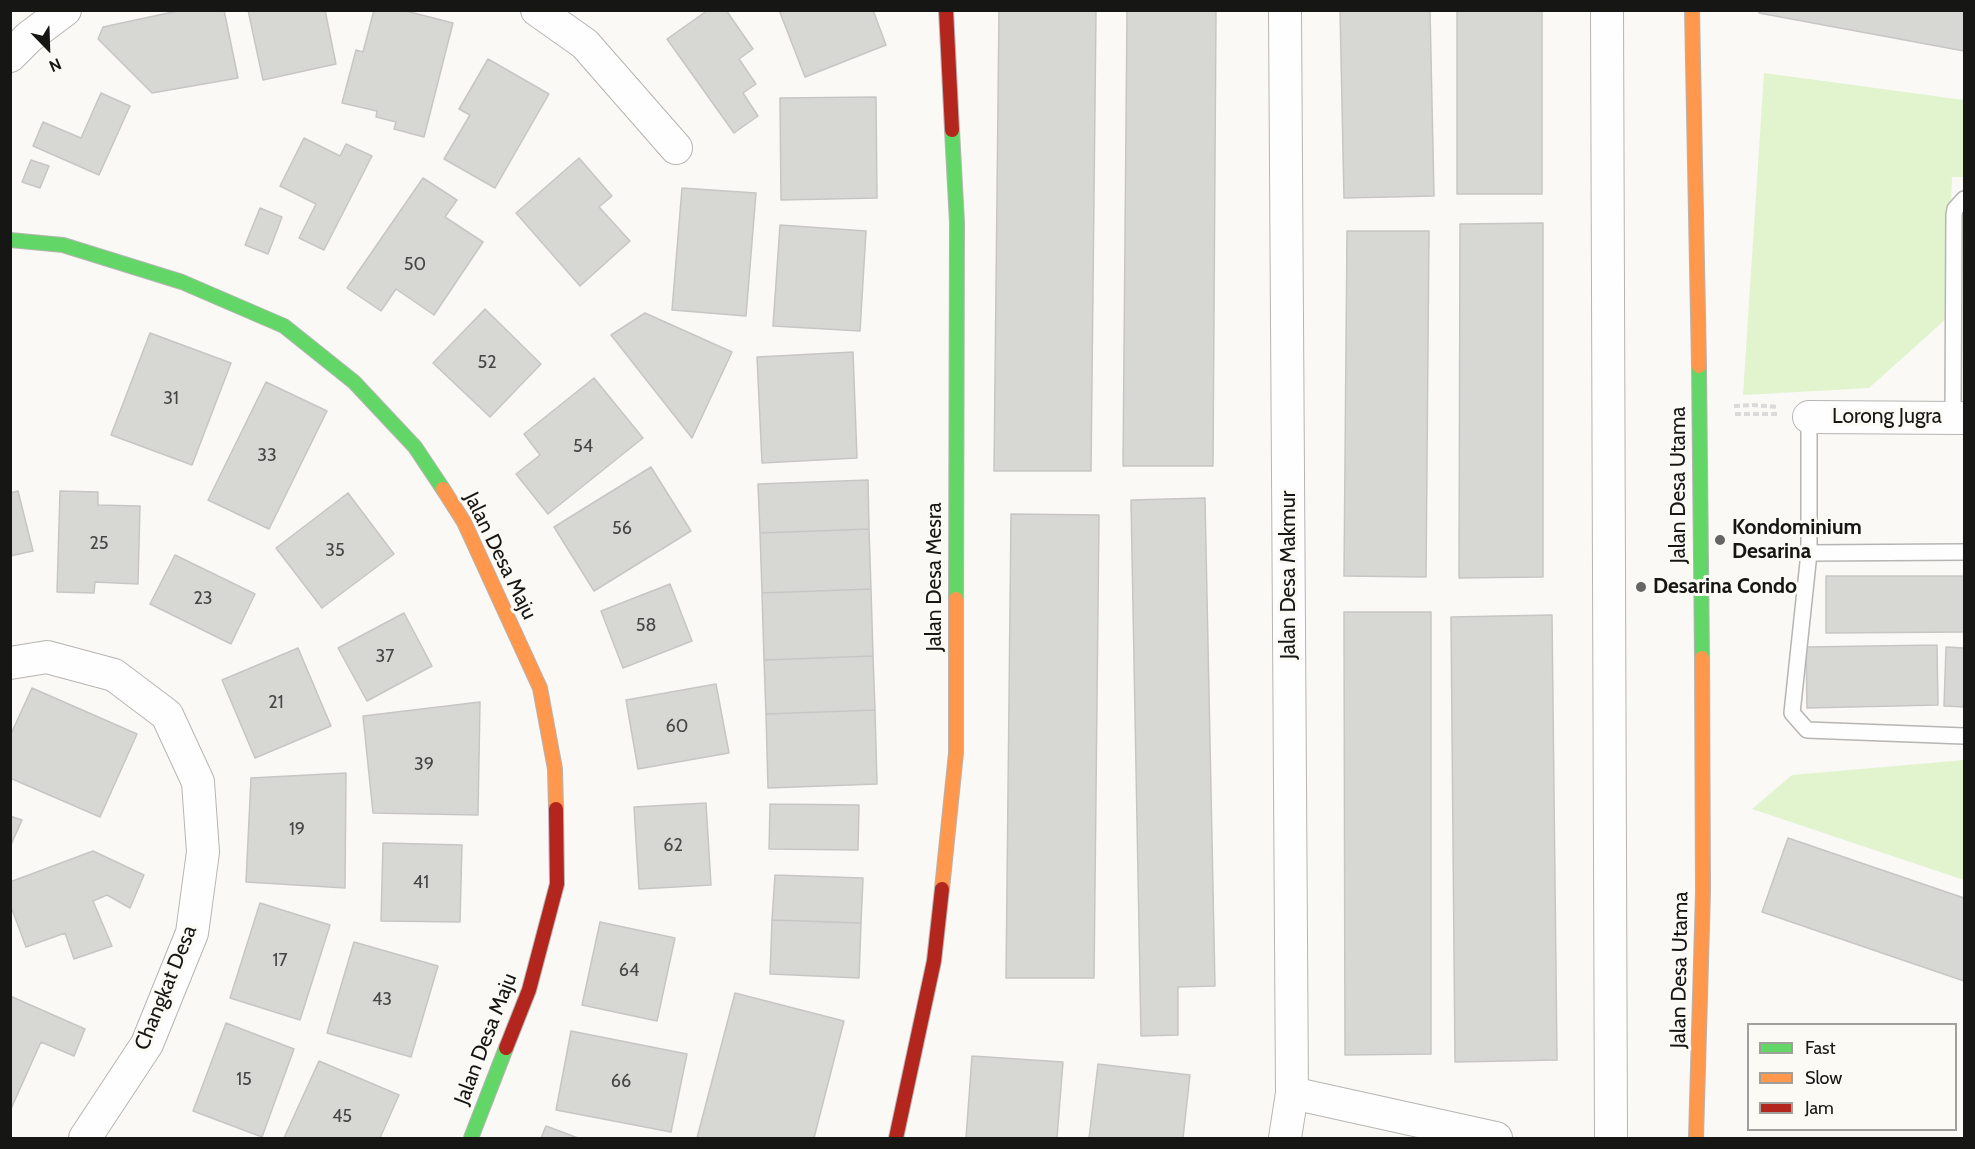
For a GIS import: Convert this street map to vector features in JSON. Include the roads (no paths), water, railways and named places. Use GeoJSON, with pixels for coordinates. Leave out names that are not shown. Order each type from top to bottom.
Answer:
{"type":"FeatureCollection","features":[{"type":"Feature","properties":{"kind":"street"},"geometry":{"type":"LineString","coordinates":[[10,56],[29,37],[65,10]]}},
{"type":"Feature","properties":{"kind":"street"},"geometry":{"type":"LineString","coordinates":[[537,10],[585,44],[676,148]]}},
{"type":"Feature","properties":{"kind":"street","name":"Jalan Desa Mesra"},"geometry":{"type":"LineString","coordinates":[[896,1138],[934,961],[956,753],[957,223],[946,10]]}},
{"type":"Feature","properties":{"kind":"street","name":"Jalan Desa Makmur"},"geometry":{"type":"LineString","coordinates":[[1285,10],[1292,1093],[1285,1138]]}},
{"type":"Feature","properties":{"kind":"street"},"geometry":{"type":"LineString","coordinates":[[1607,10],[1611,1138]]}},
{"type":"Feature","properties":{"kind":"street","name":"Jalan Desa Utama"},"geometry":{"type":"LineString","coordinates":[[1692,10],[1700,409],[1703,891],[1696,1138]]}},
{"type":"Feature","properties":{"kind":"street","name":"Jalan Desa Maju"},"geometry":{"type":"LineString","coordinates":[[10,240],[63,245],[171,278],[284,326],[354,382],[415,447],[464,522],[540,688],[555,769],[557,884],[529,990],[471,1138]]}},
{"type":"Feature","properties":{"kind":"street","name":"Lorong Jugra"},"geometry":{"type":"LineString","coordinates":[[1809,417],[1959,418]]}},
{"type":"Feature","properties":{"kind":"street","name":"Changkat Desa"},"geometry":{"type":"LineString","coordinates":[[10,663],[47,657],[114,675],[167,714],[198,782],[203,852],[192,933],[147,1044],[85,1138]]}},
{"type":"Feature","properties":{"kind":"street"},"geometry":{"type":"LineString","coordinates":[[1292,1093],[1496,1138]]}},
{"type":"Feature","properties":{"kind":"lane"},"geometry":{"type":"LineString","coordinates":[[1959,418],[1954,215],[1955,209],[1965,198]]}},
{"type":"Feature","properties":{"kind":"lane"},"geometry":{"type":"LineString","coordinates":[[1809,417],[1809,553],[1792,713],[1807,730],[1965,736]]}},
{"type":"Feature","properties":{"kind":"lane"},"geometry":{"type":"LineString","coordinates":[[1809,553],[1965,552]]}},
{"type":"Feature","properties":{"kind":"place","name":"Kondominium Desarina"},"geometry":{"type":"Point","coordinates":[1720,540]}},
{"type":"Feature","properties":{"kind":"place","name":"Desarina Condo"},"geometry":{"type":"Point","coordinates":[1641,587]}}]}
